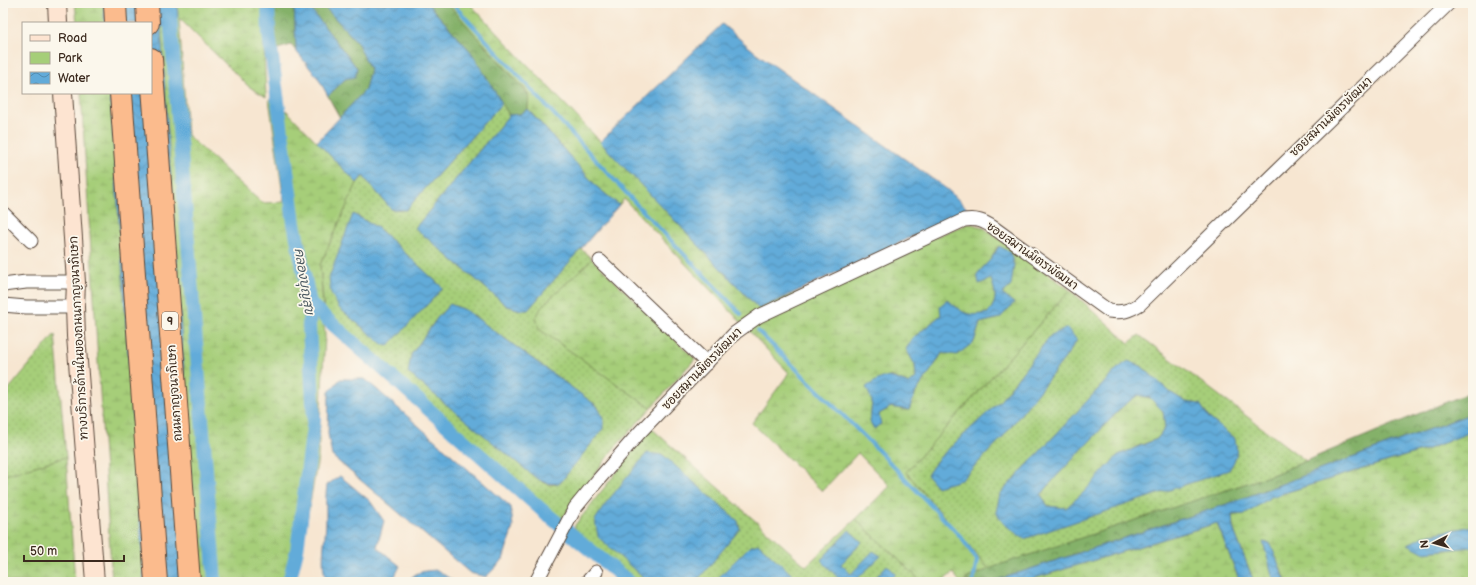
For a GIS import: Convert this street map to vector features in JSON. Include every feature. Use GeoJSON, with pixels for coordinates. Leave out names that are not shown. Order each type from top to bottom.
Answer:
{"type":"FeatureCollection","features":[{"type":"Feature","properties":{"kind":"highway"},"geometry":{"type":"LineString","coordinates":[[115,3],[116,22]]}},
{"type":"Feature","properties":{"kind":"highway"},"geometry":{"type":"LineString","coordinates":[[147,3],[148,22]]}},
{"type":"Feature","properties":{"kind":"highway","name":"ถนนกาญจนาภิเษก"},"geometry":{"type":"LineString","coordinates":[[152,74],[189,582]]}},
{"type":"Feature","properties":{"kind":"highway"},"geometry":{"type":"LineString","coordinates":[[121,94],[156,582]]}},
{"type":"Feature","properties":{"kind":"main road"},"geometry":{"type":"LineString","coordinates":[[57,3],[58,22]]}},
{"type":"Feature","properties":{"kind":"main road","name":"ทางบริการด้านในของถนนกาญจนาภิเษก"},"geometry":{"type":"LineString","coordinates":[[63,94],[76,282],[75,307],[95,582]]}},
{"type":"Feature","properties":{"kind":"street","name":"ซอยสมานมิตรพัฒนา"},"geometry":{"type":"LineString","coordinates":[[536,582],[575,508],[598,480],[635,438],[735,334],[759,316],[964,220],[974,218],[984,221],[1110,312],[1120,313],[1130,310],[1140,304],[1449,3]]}},
{"type":"Feature","properties":{"kind":"street"},"geometry":{"type":"LineString","coordinates":[[3,213],[31,240]]}},
{"type":"Feature","properties":{"kind":"street"},"geometry":{"type":"LineString","coordinates":[[600,261],[707,363]]}},
{"type":"Feature","properties":{"kind":"street"},"geometry":{"type":"LineString","coordinates":[[3,285],[26,282],[76,282]]}},
{"type":"Feature","properties":{"kind":"street"},"geometry":{"type":"LineString","coordinates":[[3,305],[26,307],[75,307]]}},
{"type":"Feature","properties":{"kind":"street"},"geometry":{"type":"LineString","coordinates":[[587,582],[596,572]]}},
{"type":"Feature","properties":{"kind":"green space"},"geometry":{"type":"Polygon","coordinates":[[[75,3],[262,3],[266,97],[248,86],[179,18],[187,135],[262,203],[284,202],[269,99],[282,106],[357,183],[320,265],[325,336],[318,458],[296,582],[112,582],[81,94],[152,94],[152,22],[77,22],[75,3]]]}},
{"type":"Feature","properties":{"kind":"green space"},"geometry":{"type":"Polygon","coordinates":[[[262,3],[294,3],[296,51],[291,45],[264,53],[262,3]]]}},
{"type":"Feature","properties":{"kind":"green space"},"geometry":{"type":"Polygon","coordinates":[[[306,3],[321,3],[357,42],[370,69],[365,90],[340,118],[328,96],[357,68],[306,3]]]}},
{"type":"Feature","properties":{"kind":"green space"},"geometry":{"type":"Polygon","coordinates":[[[427,3],[447,3],[529,95],[528,109],[520,114],[509,115],[471,52],[427,3]]]}},
{"type":"Feature","properties":{"kind":"green space"},"geometry":{"type":"Polygon","coordinates":[[[447,3],[469,3],[759,309],[969,223],[984,228],[1070,290],[906,472],[989,569],[967,578],[965,582],[960,582],[953,573],[941,582],[922,582],[856,519],[890,486],[858,453],[822,491],[752,423],[789,373],[624,199],[619,205],[597,187],[528,109],[529,94],[447,3]],[[998,246],[991,259],[977,274],[991,279],[994,289],[995,300],[988,313],[974,315],[965,313],[947,299],[941,315],[913,338],[916,378],[910,384],[890,376],[872,401],[870,422],[879,414],[891,407],[909,410],[916,392],[942,353],[974,342],[980,323],[1000,318],[1013,303],[1002,294],[998,246]]]}},
{"type":"Feature","properties":{"kind":"green space"},"geometry":{"type":"Polygon","coordinates":[[[502,103],[509,115],[415,228],[507,306],[521,310],[528,310],[580,248],[592,259],[542,306],[539,329],[651,408],[611,452],[556,527],[325,323],[320,265],[357,183],[363,176],[391,209],[406,210],[502,103]],[[354,214],[443,288],[378,228],[354,214]],[[450,304],[438,317],[411,355],[542,482],[551,485],[560,483],[604,419],[597,406],[467,311],[450,304]]]}},
{"type":"Feature","properties":{"kind":"green space"},"geometry":{"type":"Polygon","coordinates":[[[592,259],[695,359],[651,408],[539,329],[536,318],[542,306],[592,259]]]}},
{"type":"Feature","properties":{"kind":"green space"},"geometry":{"type":"Polygon","coordinates":[[[1070,290],[1129,343],[1139,335],[1306,461],[1272,475],[989,569],[906,472],[1070,290]],[[1051,335],[1001,400],[938,459],[927,475],[961,480],[1002,438],[1065,358],[1077,340],[1051,335]],[[1141,366],[1117,369],[1000,494],[1024,539],[1101,512],[1235,439],[1209,418],[1200,404],[1186,402],[1170,392],[1141,366]]]}},
{"type":"Feature","properties":{"kind":"green space"},"geometry":{"type":"Polygon","coordinates":[[[55,334],[66,457],[5,475],[3,472],[3,396],[55,334]]]}},
{"type":"Feature","properties":{"kind":"green space"},"geometry":{"type":"Polygon","coordinates":[[[1473,391],[1473,413],[1233,502],[994,582],[965,582],[967,578],[999,565],[1272,475],[1473,391]]]}},
{"type":"Feature","properties":{"kind":"green space"},"geometry":{"type":"Polygon","coordinates":[[[1138,395],[1150,398],[1163,411],[1165,428],[1157,439],[1138,446],[1066,508],[1048,506],[1041,495],[1054,479],[1123,406],[1138,395]]]}},
{"type":"Feature","properties":{"kind":"green space"},"geometry":{"type":"Polygon","coordinates":[[[651,428],[806,566],[856,519],[922,582],[622,582],[574,542],[575,525],[651,428]]]}},
{"type":"Feature","properties":{"kind":"green space"},"geometry":{"type":"Polygon","coordinates":[[[1473,431],[1473,526],[1426,535],[1423,552],[1473,547],[1473,582],[1286,582],[1282,570],[1264,542],[1274,582],[1254,582],[1233,528],[1232,515],[1246,514],[1271,497],[1431,448],[1473,431]]]}},
{"type":"Feature","properties":{"kind":"green space"},"geometry":{"type":"Polygon","coordinates":[[[66,457],[75,582],[3,582],[3,472],[5,475],[66,457]]]}},
{"type":"Feature","properties":{"kind":"green space"},"geometry":{"type":"Polygon","coordinates":[[[1217,523],[1240,582],[1022,582],[1217,523]]]}},
{"type":"Feature","properties":{"kind":"water"},"geometry":{"type":"Polygon","coordinates":[[[103,3],[177,3],[178,17],[161,28],[198,582],[144,582],[110,94],[152,94],[152,22],[105,22],[103,3]]]}},
{"type":"Feature","properties":{"kind":"water"},"geometry":{"type":"Polygon","coordinates":[[[294,3],[306,3],[357,68],[355,77],[345,79],[328,96],[318,78],[296,51],[294,3]]]}},
{"type":"Feature","properties":{"kind":"water"},"geometry":{"type":"Polygon","coordinates":[[[321,3],[427,3],[471,52],[502,103],[406,210],[391,209],[363,176],[357,183],[317,142],[365,90],[370,69],[357,42],[321,3]]]}},
{"type":"Feature","properties":{"kind":"water"},"geometry":{"type":"Polygon","coordinates":[[[722,24],[755,52],[948,190],[969,210],[759,309],[600,142],[722,24]]]}},
{"type":"Feature","properties":{"kind":"water"},"geometry":{"type":"Polygon","coordinates":[[[528,109],[597,187],[619,205],[528,310],[521,310],[507,306],[415,228],[509,115],[520,114],[528,109]]]}},
{"type":"Feature","properties":{"kind":"water"},"geometry":{"type":"Polygon","coordinates":[[[353,214],[378,228],[443,288],[388,346],[382,344],[339,308],[331,293],[329,278],[353,214]]]}},
{"type":"Feature","properties":{"kind":"water"},"geometry":{"type":"Polygon","coordinates":[[[999,246],[1010,252],[1014,265],[1011,286],[1002,294],[1014,303],[1000,318],[980,323],[974,342],[957,355],[942,353],[916,392],[909,410],[891,407],[879,414],[881,424],[874,429],[870,422],[872,401],[866,387],[887,377],[909,384],[916,378],[915,365],[906,349],[913,338],[941,315],[940,307],[947,299],[965,313],[988,313],[995,300],[994,289],[991,279],[979,284],[977,274],[991,259],[999,246]]]}},
{"type":"Feature","properties":{"kind":"water"},"geometry":{"type":"Polygon","coordinates":[[[450,304],[467,311],[597,406],[604,419],[603,429],[560,483],[551,484],[544,482],[531,474],[408,373],[411,355],[438,317],[450,304]]]}},
{"type":"Feature","properties":{"kind":"water"},"geometry":{"type":"Polygon","coordinates":[[[1067,328],[1077,340],[1065,358],[1002,438],[961,480],[937,487],[927,475],[938,459],[1001,400],[1051,335],[1067,328]]]}},
{"type":"Feature","properties":{"kind":"water"},"geometry":{"type":"Polygon","coordinates":[[[1128,361],[1141,366],[1170,392],[1186,402],[1200,404],[1209,418],[1235,439],[1237,452],[1234,462],[1229,470],[1024,539],[1004,524],[996,512],[1000,494],[1117,369],[1128,361]],[[1138,395],[1123,406],[1054,479],[1041,495],[1048,506],[1066,508],[1083,493],[1118,455],[1157,439],[1165,428],[1163,411],[1150,398],[1138,395]]]}},
{"type":"Feature","properties":{"kind":"water"},"geometry":{"type":"Polygon","coordinates":[[[340,379],[365,379],[511,507],[513,527],[503,560],[486,577],[470,573],[332,456],[328,434],[329,392],[340,379]]]}},
{"type":"Feature","properties":{"kind":"water"},"geometry":{"type":"Polygon","coordinates":[[[1473,413],[1473,431],[1431,448],[1271,497],[1246,514],[1232,515],[1233,528],[1254,582],[1240,582],[1217,523],[1022,582],[994,582],[1233,502],[1473,413]]]}},
{"type":"Feature","properties":{"kind":"water"},"geometry":{"type":"Polygon","coordinates":[[[647,453],[663,455],[738,521],[740,529],[696,582],[648,582],[598,537],[595,520],[606,503],[647,453]]]}},
{"type":"Feature","properties":{"kind":"water"},"geometry":{"type":"Polygon","coordinates":[[[340,476],[370,501],[384,521],[377,547],[400,566],[392,582],[327,582],[323,567],[326,527],[326,489],[327,485],[340,476]]]}},
{"type":"Feature","properties":{"kind":"water"},"geometry":{"type":"Polygon","coordinates":[[[1473,526],[1473,547],[1423,552],[1408,544],[1426,535],[1473,526]]]}},
{"type":"Feature","properties":{"kind":"water"},"geometry":{"type":"Polygon","coordinates":[[[849,530],[862,542],[841,564],[851,574],[873,551],[881,556],[856,580],[858,582],[842,582],[821,560],[849,530]]]}},
{"type":"Feature","properties":{"kind":"water"},"geometry":{"type":"Polygon","coordinates":[[[1263,542],[1270,543],[1286,582],[1274,582],[1263,542]]]}},
{"type":"Feature","properties":{"kind":"water"},"geometry":{"type":"Polygon","coordinates":[[[759,544],[800,582],[714,582],[750,546],[759,544]]]}},
{"type":"Feature","properties":{"kind":"water"},"geometry":{"type":"Polygon","coordinates":[[[887,565],[896,574],[888,582],[872,582],[887,565]]]}},
{"type":"Feature","properties":{"kind":"water"},"geometry":{"type":"Polygon","coordinates":[[[437,570],[455,582],[408,582],[410,578],[424,571],[437,570]]]}},
{"type":"Feature","properties":{"kind":"waterway"},"geometry":{"type":"LineString","coordinates":[[169,3],[215,582]]}},
{"type":"Feature","properties":{"kind":"waterway","name":"คลองบุญสุข"},"geometry":{"type":"LineString","coordinates":[[268,3],[269,34],[294,223],[310,304],[309,326],[314,420],[297,550],[289,582]]}},
{"type":"Feature","properties":{"kind":"waterway"},"geometry":{"type":"LineString","coordinates":[[452,3],[639,207],[741,314]]}},
{"type":"Feature","properties":{"kind":"waterway"},"geometry":{"type":"LineString","coordinates":[[310,304],[543,511],[629,582]]}},
{"type":"Feature","properties":{"kind":"waterway"},"geometry":{"type":"LineString","coordinates":[[758,331],[875,447],[961,537],[977,560],[973,582]]}}]}
